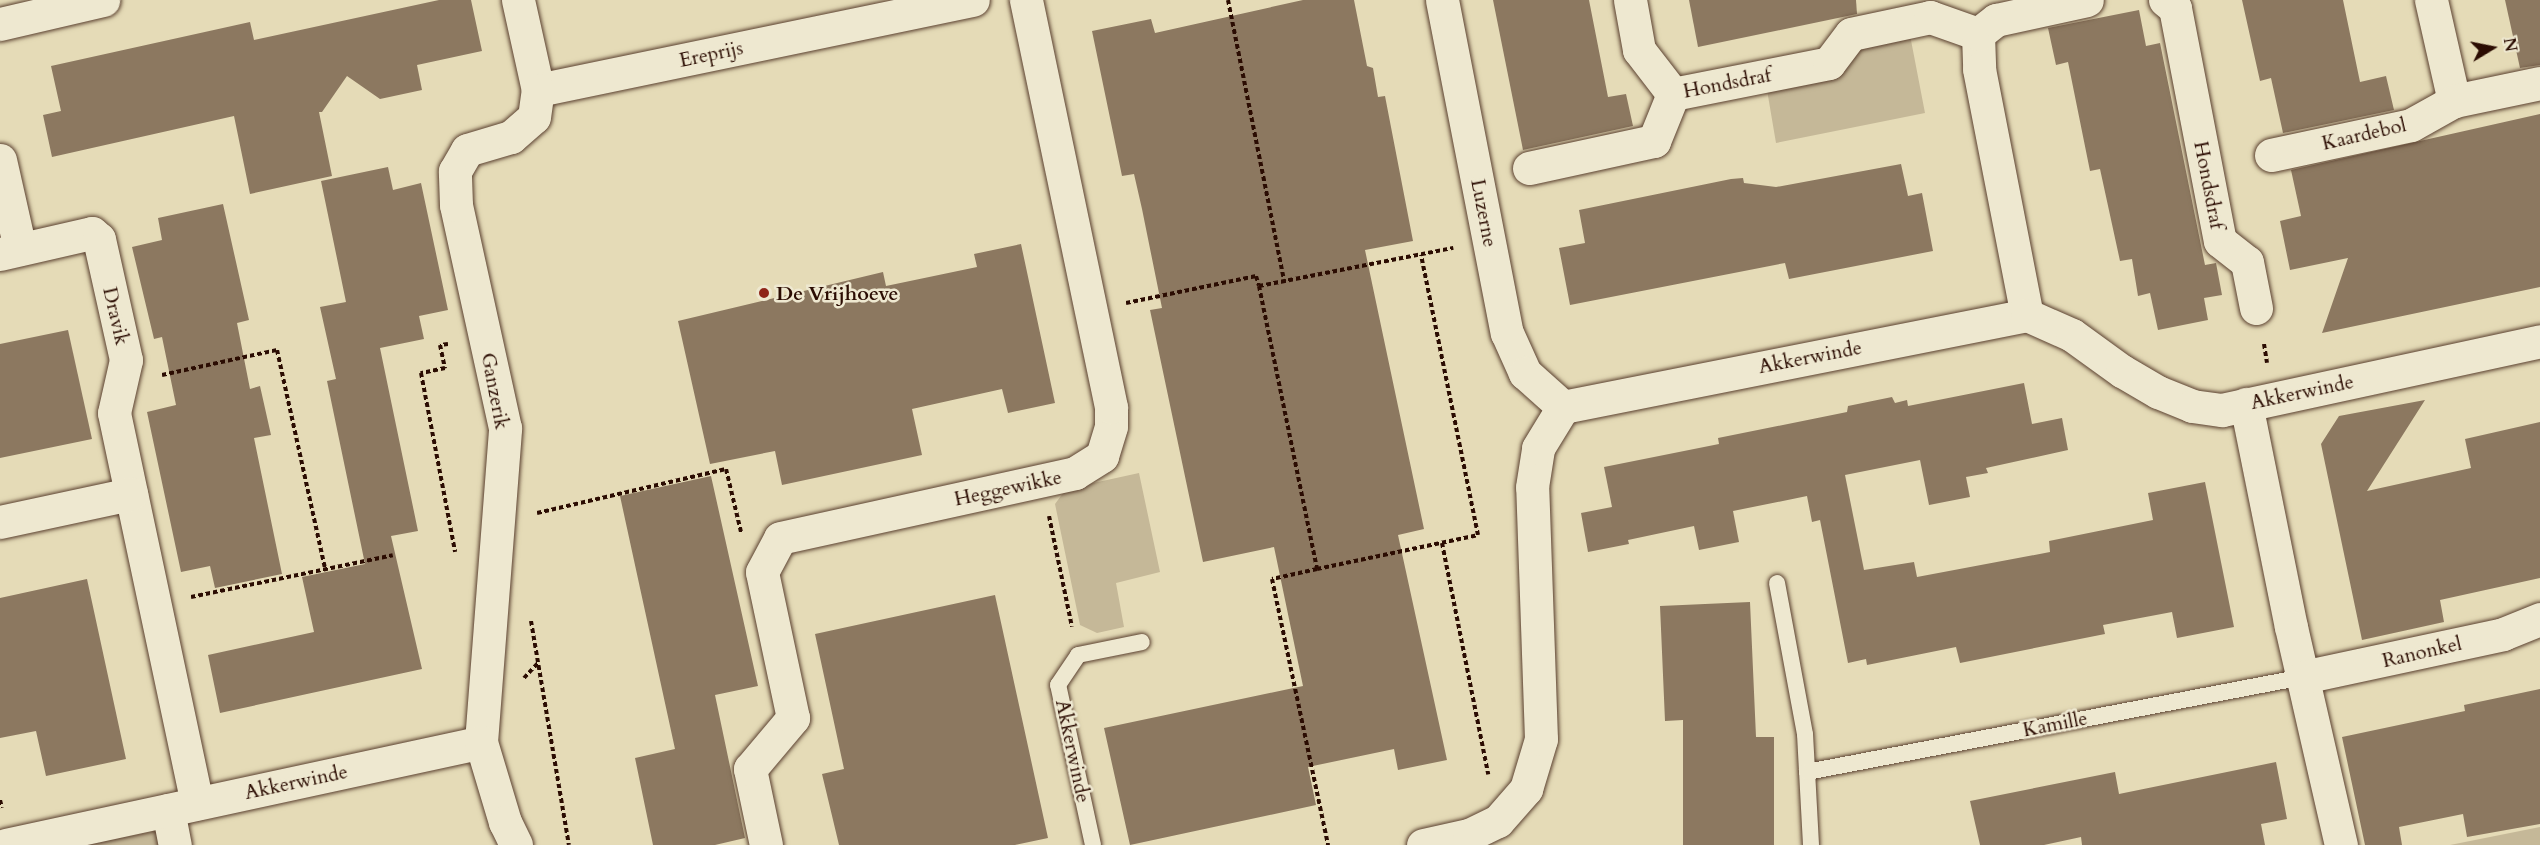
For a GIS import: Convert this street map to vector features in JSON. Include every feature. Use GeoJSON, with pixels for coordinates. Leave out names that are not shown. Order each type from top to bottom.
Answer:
{"type":"FeatureCollection","features":[{"type":"Feature","properties":{"kind":"street"},"geometry":{"type":"LineString","coordinates":[[0,24],[103,0]]}},
{"type":"Feature","properties":{"kind":"street"},"geometry":{"type":"LineString","coordinates":[[518,0],[538,90]]}},
{"type":"Feature","properties":{"kind":"street","name":"Ereprijs"},"geometry":{"type":"LineString","coordinates":[[538,90],[974,0]]}},
{"type":"Feature","properties":{"kind":"street","name":"Heggewikke"},"geometry":{"type":"LineString","coordinates":[[772,554],[780,538],[1075,473],[1102,456],[1111,426],[1111,407],[1026,0]]}},
{"type":"Feature","properties":{"kind":"street","name":"Luzerne"},"geometry":{"type":"LineString","coordinates":[[1442,0],[1508,333],[1526,373],[1563,407]]}},
{"type":"Feature","properties":{"kind":"street","name":"Hondsdraf"},"geometry":{"type":"LineString","coordinates":[[1630,0],[1639,50],[1673,94]]}},
{"type":"Feature","properties":{"kind":"street"},"geometry":{"type":"LineString","coordinates":[[2027,315],[1978,69],[1978,34],[1996,20],[2087,0]]}},
{"type":"Feature","properties":{"kind":"street","name":"Hondsdraf"},"geometry":{"type":"LineString","coordinates":[[2164,0],[2175,8],[2220,241],[2247,262],[2256,308]]}},
{"type":"Feature","properties":{"kind":"street"},"geometry":{"type":"LineString","coordinates":[[2431,0],[2454,101]]}},
{"type":"Feature","properties":{"kind":"street","name":"Hondsdraf"},"geometry":{"type":"LineString","coordinates":[[1673,94],[1829,63],[1851,34],[1930,17],[1978,34]]}},
{"type":"Feature","properties":{"kind":"street","name":"Kaardebol"},"geometry":{"type":"LineString","coordinates":[[2271,155],[2411,124],[2454,101],[2540,83]]}},
{"type":"Feature","properties":{"kind":"street","name":"Ganzerik"},"geometry":{"type":"LineString","coordinates":[[481,742],[505,428],[456,205],[454,171],[467,150],[511,136],[534,117],[538,90]]}},
{"type":"Feature","properties":{"kind":"street","name":"Hondsdraf"},"geometry":{"type":"LineString","coordinates":[[1529,168],[1654,141],[1673,94]]}},
{"type":"Feature","properties":{"kind":"street"},"geometry":{"type":"LineString","coordinates":[[0,160],[10,252]]}},
{"type":"Feature","properties":{"kind":"street","name":"Dravik"},"geometry":{"type":"LineString","coordinates":[[10,252],[92,233],[99,239],[126,360],[114,413],[155,605],[182,807],[175,845]]}},
{"type":"Feature","properties":{"kind":"street","name":"Akkerwinde"},"geometry":{"type":"LineString","coordinates":[[1563,407],[2027,315],[2072,335],[2122,371],[2158,392],[2192,406],[2222,410],[2540,340]]}},
{"type":"Feature","properties":{"kind":"street"},"geometry":{"type":"LineString","coordinates":[[2260,401],[2303,677],[2341,845]]}},
{"type":"Feature","properties":{"kind":"street"},"geometry":{"type":"LineString","coordinates":[[1423,845],[1469,835],[1498,821],[1526,789],[1541,739],[1532,487],[1538,448],[1563,407]]}},
{"type":"Feature","properties":{"kind":"street"},"geometry":{"type":"LineString","coordinates":[[0,522],[131,494]]}},
{"type":"Feature","properties":{"kind":"street"},"geometry":{"type":"LineString","coordinates":[[766,845],[750,769],[793,718],[762,572],[772,554]]}},
{"type":"Feature","properties":{"kind":"street","name":"Ranonkel"},"geometry":{"type":"LineString","coordinates":[[2303,677],[2503,634],[2540,619]]}},
{"type":"Feature","properties":{"kind":"street"},"geometry":{"type":"LineString","coordinates":[[481,742],[505,822],[516,845]]}},
{"type":"Feature","properties":{"kind":"street","name":"Akkerwinde"},"geometry":{"type":"LineString","coordinates":[[6,845],[481,742]]}},
{"type":"Feature","properties":{"kind":"lane"},"geometry":{"type":"LineString","coordinates":[[1777,583],[1805,734],[1810,845]]}},
{"type":"Feature","properties":{"kind":"lane"},"geometry":{"type":"LineString","coordinates":[[1078,655],[1142,642]]}},
{"type":"Feature","properties":{"kind":"lane","name":"Akkerwinde"},"geometry":{"type":"LineString","coordinates":[[1078,655],[1058,685],[1094,845]]}},
{"type":"Feature","properties":{"kind":"lane","name":"Kamille"},"geometry":{"type":"LineString","coordinates":[[1807,772],[2303,677]]}},
{"type":"Feature","properties":{"kind":"path"},"geometry":{"type":"LineString","coordinates":[[1228,0],[1284,281]]}},
{"type":"Feature","properties":{"kind":"path"},"geometry":{"type":"LineString","coordinates":[[1258,286],[1489,241]]}},
{"type":"Feature","properties":{"kind":"path"},"geometry":{"type":"LineString","coordinates":[[1328,845],[1272,579],[1478,535],[1421,255]]}},
{"type":"Feature","properties":{"kind":"path"},"geometry":{"type":"LineString","coordinates":[[1090,310],[1256,276],[1317,569]]}},
{"type":"Feature","properties":{"kind":"path"},"geometry":{"type":"LineString","coordinates":[[2256,308],[2260,401]]}},
{"type":"Feature","properties":{"kind":"path"},"geometry":{"type":"LineString","coordinates":[[457,560],[421,373],[445,368],[440,345],[484,335]]}},
{"type":"Feature","properties":{"kind":"path"},"geometry":{"type":"LineString","coordinates":[[121,383],[277,350],[325,569]]}},
{"type":"Feature","properties":{"kind":"path"},"geometry":{"type":"LineString","coordinates":[[498,521],[726,469],[742,536],[772,554]]}},
{"type":"Feature","properties":{"kind":"path"},"geometry":{"type":"LineString","coordinates":[[1042,480],[1078,655]]}},
{"type":"Feature","properties":{"kind":"path"},"geometry":{"type":"LineString","coordinates":[[1442,543],[1498,821]]}},
{"type":"Feature","properties":{"kind":"path"},"geometry":{"type":"LineString","coordinates":[[155,605],[393,555]]}},
{"type":"Feature","properties":{"kind":"path"},"geometry":{"type":"LineString","coordinates":[[530,618],[569,845]]}},
{"type":"Feature","properties":{"kind":"shaded area"},"geometry":{"type":"Polygon","coordinates":[[[1910,35],[1925,113],[1776,143],[1767,90],[1840,74],[1856,46],[1910,35]]]}},
{"type":"Feature","properties":{"kind":"shaded area"},"geometry":{"type":"Polygon","coordinates":[[[1139,473],[1160,572],[1116,583],[1124,627],[1097,633],[1080,625],[1055,504],[1066,489],[1139,473]]]}},
{"type":"Feature","properties":{"kind":"shaded area"},"geometry":{"type":"Polygon","coordinates":[[[2540,827],[2540,845],[2450,845],[2540,827]]]}},
{"type":"Feature","properties":{"kind":"shaded area"},"geometry":{"type":"Polygon","coordinates":[[[156,831],[159,845],[86,845],[156,831]]]}},
{"type":"Feature","properties":{"kind":"building"},"geometry":{"type":"Polygon","coordinates":[[[439,0],[471,0],[482,51],[417,65],[422,90],[380,99],[347,76],[322,112],[319,112],[332,176],[250,194],[234,116],[52,157],[43,115],[61,111],[51,66],[250,22],[254,40],[439,0]]]}},
{"type":"Feature","properties":{"kind":"building"},"geometry":{"type":"Polygon","coordinates":[[[1303,0],[1354,0],[1367,66],[1373,68],[1378,97],[1385,96],[1413,241],[1365,250],[1424,529],[1398,535],[1447,760],[1398,770],[1394,749],[1308,767],[1316,805],[1130,845],[1104,728],[1303,686],[1274,547],[1203,562],[1150,310],[1162,308],[1142,209],[1134,174],[1122,176],[1092,31],[1151,19],[1155,33],[1303,0]]]}},
{"type":"Feature","properties":{"kind":"building"},"geometry":{"type":"Polygon","coordinates":[[[1493,0],[1589,0],[1608,97],[1626,94],[1633,126],[1523,150],[1493,0]]]}},
{"type":"Feature","properties":{"kind":"building"},"geometry":{"type":"Polygon","coordinates":[[[1689,0],[1856,0],[1857,14],[1698,47],[1689,0]]]}},
{"type":"Feature","properties":{"kind":"building"},"geometry":{"type":"Polygon","coordinates":[[[2242,0],[2343,0],[2360,82],[2386,76],[2394,110],[2283,133],[2271,78],[2260,81],[2242,0]]]}},
{"type":"Feature","properties":{"kind":"building"},"geometry":{"type":"Polygon","coordinates":[[[2505,0],[2540,0],[2540,65],[2520,68],[2505,0]]]}},
{"type":"Feature","properties":{"kind":"building"},"geometry":{"type":"Polygon","coordinates":[[[2139,10],[2146,46],[2160,43],[2205,265],[2216,263],[2222,295],[2204,298],[2208,320],[2158,330],[2150,293],[2138,296],[2132,259],[2120,261],[2100,169],[2090,171],[2068,62],[2056,65],[2048,28],[2139,10]]]}},
{"type":"Feature","properties":{"kind":"building"},"geometry":{"type":"Polygon","coordinates":[[[2540,114],[2540,287],[2322,333],[2348,258],[2290,270],[2280,221],[2301,216],[2291,170],[2540,114]]]}},
{"type":"Feature","properties":{"kind":"building"},"geometry":{"type":"Polygon","coordinates":[[[1901,164],[1908,196],[1922,193],[1933,251],[1789,279],[1785,263],[1570,305],[1559,248],[1585,243],[1579,210],[1731,179],[1743,178],[1744,183],[1776,187],[1901,164]]]}},
{"type":"Feature","properties":{"kind":"building"},"geometry":{"type":"Polygon","coordinates":[[[388,167],[393,190],[421,183],[448,310],[419,316],[424,339],[380,348],[418,531],[391,536],[422,669],[220,713],[208,655],[314,632],[302,577],[365,564],[327,381],[336,379],[320,307],[346,302],[321,181],[388,167]]]}},
{"type":"Feature","properties":{"kind":"building"},"geometry":{"type":"Polygon","coordinates":[[[223,204],[249,320],[237,323],[250,389],[260,386],[271,435],[254,438],[282,574],[215,588],[210,566],[181,572],[147,412],[176,405],[162,337],[154,339],[132,247],[162,240],[158,218],[223,204]]]}},
{"type":"Feature","properties":{"kind":"building"},"geometry":{"type":"Polygon","coordinates":[[[1021,244],[1055,403],[1008,413],[1002,389],[912,409],[922,455],[782,485],[775,451],[710,464],[678,321],[883,272],[886,286],[977,267],[974,254],[1021,244]]]}},
{"type":"Feature","properties":{"kind":"building"},"geometry":{"type":"Polygon","coordinates":[[[68,330],[92,439],[0,458],[0,344],[68,330]]]}},
{"type":"Feature","properties":{"kind":"building"},"geometry":{"type":"Polygon","coordinates":[[[2024,383],[2032,424],[2062,418],[2068,450],[1986,468],[1988,473],[1966,477],[1970,497],[1929,505],[1920,460],[1845,475],[1864,570],[1914,562],[1917,577],[2050,552],[2049,541],[2153,520],[2148,493],[2205,482],[2234,627],[2177,638],[2172,612],[2103,625],[2105,634],[1960,663],[1956,647],[1867,665],[1866,659],[1848,663],[1820,520],[1812,522],[1807,496],[1733,511],[1739,542],[1699,550],[1694,526],[1628,540],[1629,544],[1588,552],[1581,513],[1612,507],[1604,467],[1719,444],[1718,438],[1847,412],[1848,406],[1892,397],[1895,403],[1907,400],[1908,406],[2024,383]]]}},
{"type":"Feature","properties":{"kind":"building"},"geometry":{"type":"Polygon","coordinates":[[[2425,400],[2367,491],[2471,468],[2465,439],[2540,422],[2540,578],[2440,600],[2444,622],[2362,640],[2321,444],[2339,416],[2425,400]]]}},
{"type":"Feature","properties":{"kind":"building"},"geometry":{"type":"Polygon","coordinates":[[[711,476],[758,686],[715,695],[745,838],[715,845],[653,845],[635,758],[675,749],[620,496],[711,476]]]}},
{"type":"Feature","properties":{"kind":"building"},"geometry":{"type":"Polygon","coordinates":[[[87,579],[126,759],[46,776],[36,731],[0,738],[0,598],[87,579]]]}},
{"type":"Feature","properties":{"kind":"building"},"geometry":{"type":"Polygon","coordinates":[[[995,595],[1048,838],[1015,845],[839,845],[822,774],[844,769],[815,634],[995,595]]]}},
{"type":"Feature","properties":{"kind":"building"},"geometry":{"type":"Polygon","coordinates":[[[1750,602],[1756,737],[1774,737],[1774,845],[1683,845],[1683,720],[1665,721],[1660,606],[1750,602]]]}},
{"type":"Feature","properties":{"kind":"building"},"geometry":{"type":"Polygon","coordinates":[[[2540,689],[2540,824],[2467,837],[2463,814],[2399,827],[2402,845],[2365,845],[2342,737],[2465,711],[2464,705],[2540,689]]]}},
{"type":"Feature","properties":{"kind":"building"},"geometry":{"type":"Polygon","coordinates":[[[2276,762],[2287,819],[2261,824],[2265,845],[2082,845],[2081,837],[2044,845],[1980,845],[1970,801],[2115,772],[2119,794],[2276,762]]]}},
{"type":"Feature","properties":{"kind":"place","name":"De Vrijhoeve"},"geometry":{"type":"Point","coordinates":[764,293]}}]}
